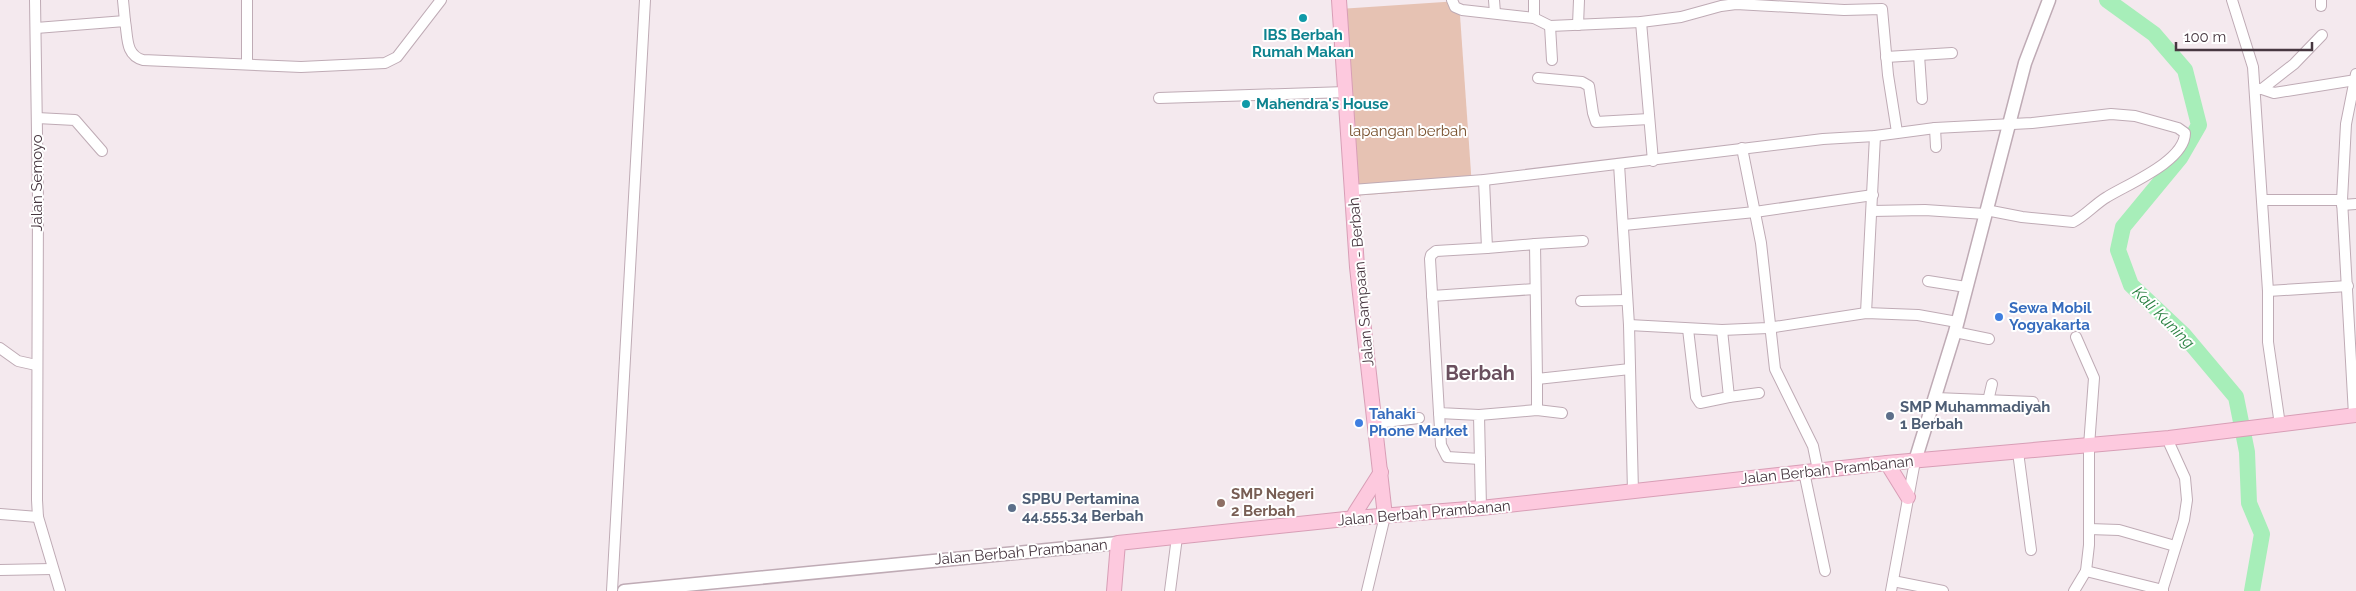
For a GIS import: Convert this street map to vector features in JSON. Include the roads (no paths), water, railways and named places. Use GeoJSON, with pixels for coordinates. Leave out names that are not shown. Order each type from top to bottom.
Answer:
{"type":"FeatureCollection","features":[{"type":"Feature","properties":{"kind":"main road","name":"Jalan Sampaan - Berbah"},"geometry":{"type":"LineString","coordinates":[[1339,0],[1362,314],[1376,423],[1385,516]]}},
{"type":"Feature","properties":{"kind":"main road","name":"Jalan Berbah Prambanan"},"geometry":{"type":"LineString","coordinates":[[1118,543],[1355,518],[1481,508],[1887,463],[2169,438],[2355,415]]}},
{"type":"Feature","properties":{"kind":"main road"},"geometry":{"type":"LineString","coordinates":[[1887,463],[1908,497]]}},
{"type":"Feature","properties":{"kind":"main road"},"geometry":{"type":"LineString","coordinates":[[1355,518],[1356,513],[1381,472]]}},
{"type":"Feature","properties":{"kind":"main road"},"geometry":{"type":"LineString","coordinates":[[1114,591],[1118,543]]}},
{"type":"Feature","properties":{"kind":"street","name":"Jalan Semoyo"},"geometry":{"type":"LineString","coordinates":[[35,0],[38,517],[60,591]]}},
{"type":"Feature","properties":{"kind":"street"},"geometry":{"type":"LineString","coordinates":[[123,0],[130,53],[135,58],[301,67],[385,63],[397,57],[441,0]]}},
{"type":"Feature","properties":{"kind":"street"},"geometry":{"type":"LineString","coordinates":[[246,64],[247,0]]}},
{"type":"Feature","properties":{"kind":"street"},"geometry":{"type":"LineString","coordinates":[[612,591],[644,0]]}},
{"type":"Feature","properties":{"kind":"street"},"geometry":{"type":"LineString","coordinates":[[1452,0],[1455,8],[1462,10],[1534,18],[1550,26],[1641,22],[1680,17],[1721,6],[1758,2],[1819,3],[1844,10],[1882,5],[1886,57],[1898,132]]}},
{"type":"Feature","properties":{"kind":"street"},"geometry":{"type":"LineString","coordinates":[[1494,0],[1495,13]]}},
{"type":"Feature","properties":{"kind":"street"},"geometry":{"type":"LineString","coordinates":[[1534,0],[1534,18]]}},
{"type":"Feature","properties":{"kind":"street"},"geometry":{"type":"LineString","coordinates":[[1578,25],[1579,0]]}},
{"type":"Feature","properties":{"kind":"street"},"geometry":{"type":"LineString","coordinates":[[1943,591],[1892,586],[1915,461],[1936,398],[1956,327],[2024,63],[2049,0]]}},
{"type":"Feature","properties":{"kind":"street"},"geometry":{"type":"LineString","coordinates":[[2232,0],[2259,89],[2262,200],[2268,291],[2268,342],[2280,425]]}},
{"type":"Feature","properties":{"kind":"street"},"geometry":{"type":"LineString","coordinates":[[36,28],[125,21]]}},
{"type":"Feature","properties":{"kind":"street"},"geometry":{"type":"LineString","coordinates":[[1641,22],[1654,161]]}},
{"type":"Feature","properties":{"kind":"street"},"geometry":{"type":"LineString","coordinates":[[1550,26],[1552,60]]}},
{"type":"Feature","properties":{"kind":"street"},"geometry":{"type":"LineString","coordinates":[[2259,89],[2294,64],[2322,35]]}},
{"type":"Feature","properties":{"kind":"street"},"geometry":{"type":"LineString","coordinates":[[1886,57],[1952,53]]}},
{"type":"Feature","properties":{"kind":"street"},"geometry":{"type":"LineString","coordinates":[[1919,55],[1922,99]]}},
{"type":"Feature","properties":{"kind":"street"},"geometry":{"type":"LineString","coordinates":[[1538,78],[1582,82],[1589,86],[1596,122],[1649,120]]}},
{"type":"Feature","properties":{"kind":"street"},"geometry":{"type":"LineString","coordinates":[[2259,89],[2274,93],[2355,78],[2342,202],[2348,286],[2352,301],[2355,415]]}},
{"type":"Feature","properties":{"kind":"street"},"geometry":{"type":"LineString","coordinates":[[1159,98],[1346,92]]}},
{"type":"Feature","properties":{"kind":"street"},"geometry":{"type":"LineString","coordinates":[[1352,190],[1484,180],[1654,161],[1742,148],[1823,139],[1875,136],[1935,128],[2008,124],[2111,114],[2134,116],[2178,128],[2185,133],[2185,142],[2174,155],[2106,198],[2073,222],[2031,219],[1985,212],[1872,211]]}},
{"type":"Feature","properties":{"kind":"street"},"geometry":{"type":"LineString","coordinates":[[37,118],[75,120],[102,151]]}},
{"type":"Feature","properties":{"kind":"street"},"geometry":{"type":"LineString","coordinates":[[1935,128],[1936,147]]}},
{"type":"Feature","properties":{"kind":"street"},"geometry":{"type":"LineString","coordinates":[[1866,313],[1875,136]]}},
{"type":"Feature","properties":{"kind":"street"},"geometry":{"type":"LineString","coordinates":[[1742,148],[1760,243],[1768,328],[1775,368],[1813,446],[1818,470]]}},
{"type":"Feature","properties":{"kind":"street"},"geometry":{"type":"LineString","coordinates":[[1620,164],[1628,300],[1634,492]]}},
{"type":"Feature","properties":{"kind":"street"},"geometry":{"type":"LineString","coordinates":[[1484,180],[1487,248]]}},
{"type":"Feature","properties":{"kind":"street"},"geometry":{"type":"LineString","coordinates":[[1624,225],[1754,212],[1873,195]]}},
{"type":"Feature","properties":{"kind":"street"},"geometry":{"type":"LineString","coordinates":[[2262,200],[2356,204]]}},
{"type":"Feature","properties":{"kind":"street"},"geometry":{"type":"LineString","coordinates":[[1480,459],[1447,457],[1441,445],[1430,259],[1432,253],[1583,241]]}},
{"type":"Feature","properties":{"kind":"street"},"geometry":{"type":"LineString","coordinates":[[1535,244],[1537,410]]}},
{"type":"Feature","properties":{"kind":"street"},"geometry":{"type":"LineString","coordinates":[[1928,280],[1966,287]]}},
{"type":"Feature","properties":{"kind":"street"},"geometry":{"type":"LineString","coordinates":[[2268,291],[2348,286]]}},
{"type":"Feature","properties":{"kind":"street"},"geometry":{"type":"LineString","coordinates":[[1432,296],[1535,289]]}},
{"type":"Feature","properties":{"kind":"street"},"geometry":{"type":"LineString","coordinates":[[1580,301],[1628,300]]}},
{"type":"Feature","properties":{"kind":"street"},"geometry":{"type":"LineString","coordinates":[[1629,325],[1722,330],[1768,328],[1866,313],[1918,315],[1989,339]]}},
{"type":"Feature","properties":{"kind":"street"},"geometry":{"type":"LineString","coordinates":[[1688,329],[1698,401],[1700,403],[1759,393]]}},
{"type":"Feature","properties":{"kind":"street"},"geometry":{"type":"LineString","coordinates":[[1722,330],[1729,397]]}},
{"type":"Feature","properties":{"kind":"street"},"geometry":{"type":"LineString","coordinates":[[2074,591],[2086,571],[2089,529],[2088,446],[2094,378],[2076,337]]}},
{"type":"Feature","properties":{"kind":"street"},"geometry":{"type":"LineString","coordinates":[[0,348],[18,361],[36,365]]}},
{"type":"Feature","properties":{"kind":"street"},"geometry":{"type":"LineString","coordinates":[[1537,379],[1630,369]]}},
{"type":"Feature","properties":{"kind":"street"},"geometry":{"type":"LineString","coordinates":[[1988,401],[1992,384]]}},
{"type":"Feature","properties":{"kind":"street"},"geometry":{"type":"LineString","coordinates":[[1936,398],[2033,402]]}},
{"type":"Feature","properties":{"kind":"street"},"geometry":{"type":"LineString","coordinates":[[1439,413],[1479,415],[1537,410],[1562,413]]}},
{"type":"Feature","properties":{"kind":"street"},"geometry":{"type":"LineString","coordinates":[[1479,415],[1481,508]]}},
{"type":"Feature","properties":{"kind":"street"},"geometry":{"type":"LineString","coordinates":[[1376,423],[1419,418]]}},
{"type":"Feature","properties":{"kind":"street"},"geometry":{"type":"LineString","coordinates":[[2086,571],[2162,590],[2184,520],[2187,488],[2182,468],[2171,449],[2169,438]]}},
{"type":"Feature","properties":{"kind":"street"},"geometry":{"type":"LineString","coordinates":[[2018,452],[2031,550]]}},
{"type":"Feature","properties":{"kind":"street"},"geometry":{"type":"LineString","coordinates":[[1804,472],[1825,571]]}},
{"type":"Feature","properties":{"kind":"street"},"geometry":{"type":"LineString","coordinates":[[0,514],[38,517]]}},
{"type":"Feature","properties":{"kind":"street"},"geometry":{"type":"LineString","coordinates":[[1368,591],[1385,516]]}},
{"type":"Feature","properties":{"kind":"street"},"geometry":{"type":"LineString","coordinates":[[2089,529],[2119,530],[2175,546]]}},
{"type":"Feature","properties":{"kind":"street"},"geometry":{"type":"LineString","coordinates":[[1170,591],[1176,537]]}},
{"type":"Feature","properties":{"kind":"street","name":"Jalan Berbah Prambanan"},"geometry":{"type":"LineString","coordinates":[[624,591],[1118,543]]}},
{"type":"Feature","properties":{"kind":"street"},"geometry":{"type":"LineString","coordinates":[[0,570],[52,569]]}},
{"type":"Feature","properties":{"kind":"waterway","name":"Kali Kuning"},"geometry":{"type":"LineString","coordinates":[[2107,0],[2154,34],[2185,70],[2199,125],[2180,158],[2123,227],[2118,250],[2131,285],[2183,334],[2236,397],[2247,452],[2249,503],[2262,534],[2252,591]]}},
{"type":"Feature","properties":{"kind":"place","name":"IBS Berbah Rumah Makan"},"geometry":{"type":"Point","coordinates":[1303,18]}},
{"type":"Feature","properties":{"kind":"place","name":"Mahendra's House"},"geometry":{"type":"Point","coordinates":[1246,104]}},
{"type":"Feature","properties":{"kind":"place","name":"Sewa Mobil Yogyakarta"},"geometry":{"type":"Point","coordinates":[1999,317]}},
{"type":"Feature","properties":{"kind":"place","name":"SMP Muhammadiyah 1 Berbah"},"geometry":{"type":"Point","coordinates":[1890,416]}},
{"type":"Feature","properties":{"kind":"place","name":"Tahaki Phone Market"},"geometry":{"type":"Point","coordinates":[1359,423]}},
{"type":"Feature","properties":{"kind":"place","name":"SMP Negeri 2 Berbah"},"geometry":{"type":"Point","coordinates":[1221,503]}},
{"type":"Feature","properties":{"kind":"place","name":"SPBU Pertamina 44.555.34 Berbah"},"geometry":{"type":"Point","coordinates":[1012,508]}},
{"type":"Feature","properties":{"kind":"district","name":"Berbah"},"geometry":{"type":"Point","coordinates":[1480,373]}},
{"type":"Feature","properties":{"kind":"park label","name":"lapangan berbah"},"geometry":{"type":"Point","coordinates":[1408,131]}}]}
